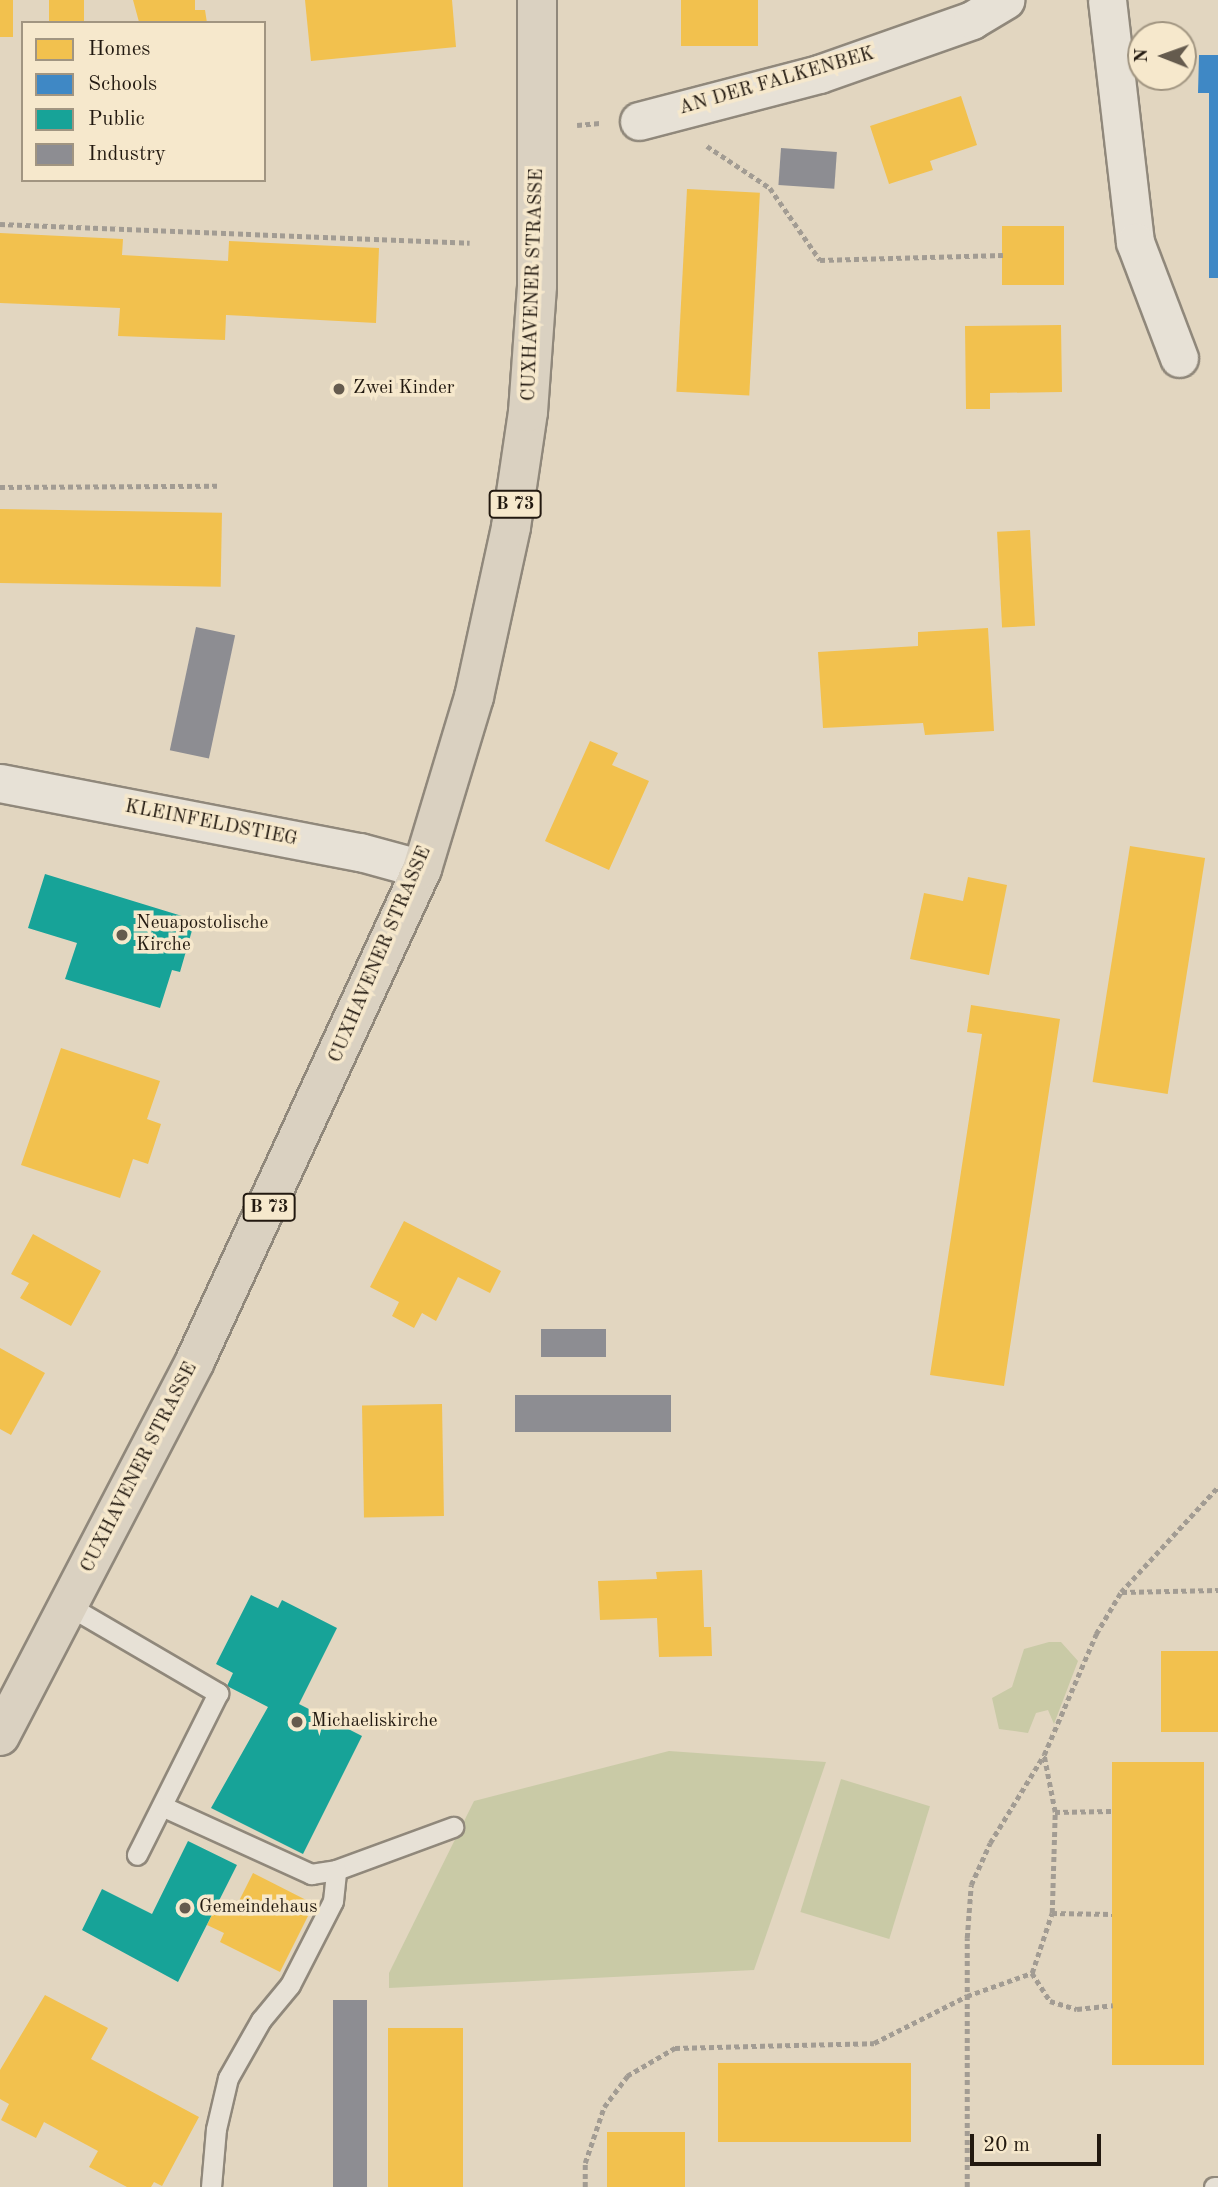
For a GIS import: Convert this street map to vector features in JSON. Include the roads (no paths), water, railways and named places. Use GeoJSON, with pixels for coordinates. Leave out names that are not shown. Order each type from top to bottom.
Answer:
{"type":"FeatureCollection","features":[{"type":"Feature","properties":{"kind":"main road","name":"CUXHAVENER STRASSE"},"geometry":{"type":"LineString","coordinates":[[0,1769],[5,1729],[243,1261],[422,869],[474,697],[511,527],[535,344],[540,127],[537,0]]}},
{"type":"Feature","properties":{"kind":"street","name":"AN DER FALKENBEK"},"geometry":{"type":"LineString","coordinates":[[639,121],[819,74],[972,20],[1005,0]]}},
{"type":"Feature","properties":{"kind":"street"},"geometry":{"type":"LineString","coordinates":[[1107,0],[1135,242],[1179,358]]}},
{"type":"Feature","properties":{"kind":"street","name":"KLEINFELDSTIEG"},"geometry":{"type":"LineString","coordinates":[[0,783],[360,852],[422,869]]}},
{"type":"Feature","properties":{"kind":"lane"},"geometry":{"type":"LineString","coordinates":[[69,1606],[218,1693],[164,1807],[136,1855]]}},
{"type":"Feature","properties":{"kind":"lane"},"geometry":{"type":"LineString","coordinates":[[164,1807],[299,1871],[336,1870],[453,1828]]}},
{"type":"Feature","properties":{"kind":"lane"},"geometry":{"type":"LineString","coordinates":[[211,2187],[216,2129],[228,2078],[261,2020],[290,1985],[333,1901],[336,1870]]}},
{"type":"Feature","properties":{"kind":"place","name":"Zwei Kinder"},"geometry":{"type":"Point","coordinates":[339,389]}},
{"type":"Feature","properties":{"kind":"place","name":"Neuapostolische Kirche"},"geometry":{"type":"Point","coordinates":[122,935]}},
{"type":"Feature","properties":{"kind":"place","name":"Michaeliskirche"},"geometry":{"type":"Point","coordinates":[297,1722]}},
{"type":"Feature","properties":{"kind":"place","name":"Gemeindehaus"},"geometry":{"type":"Point","coordinates":[185,1908]}}]}
